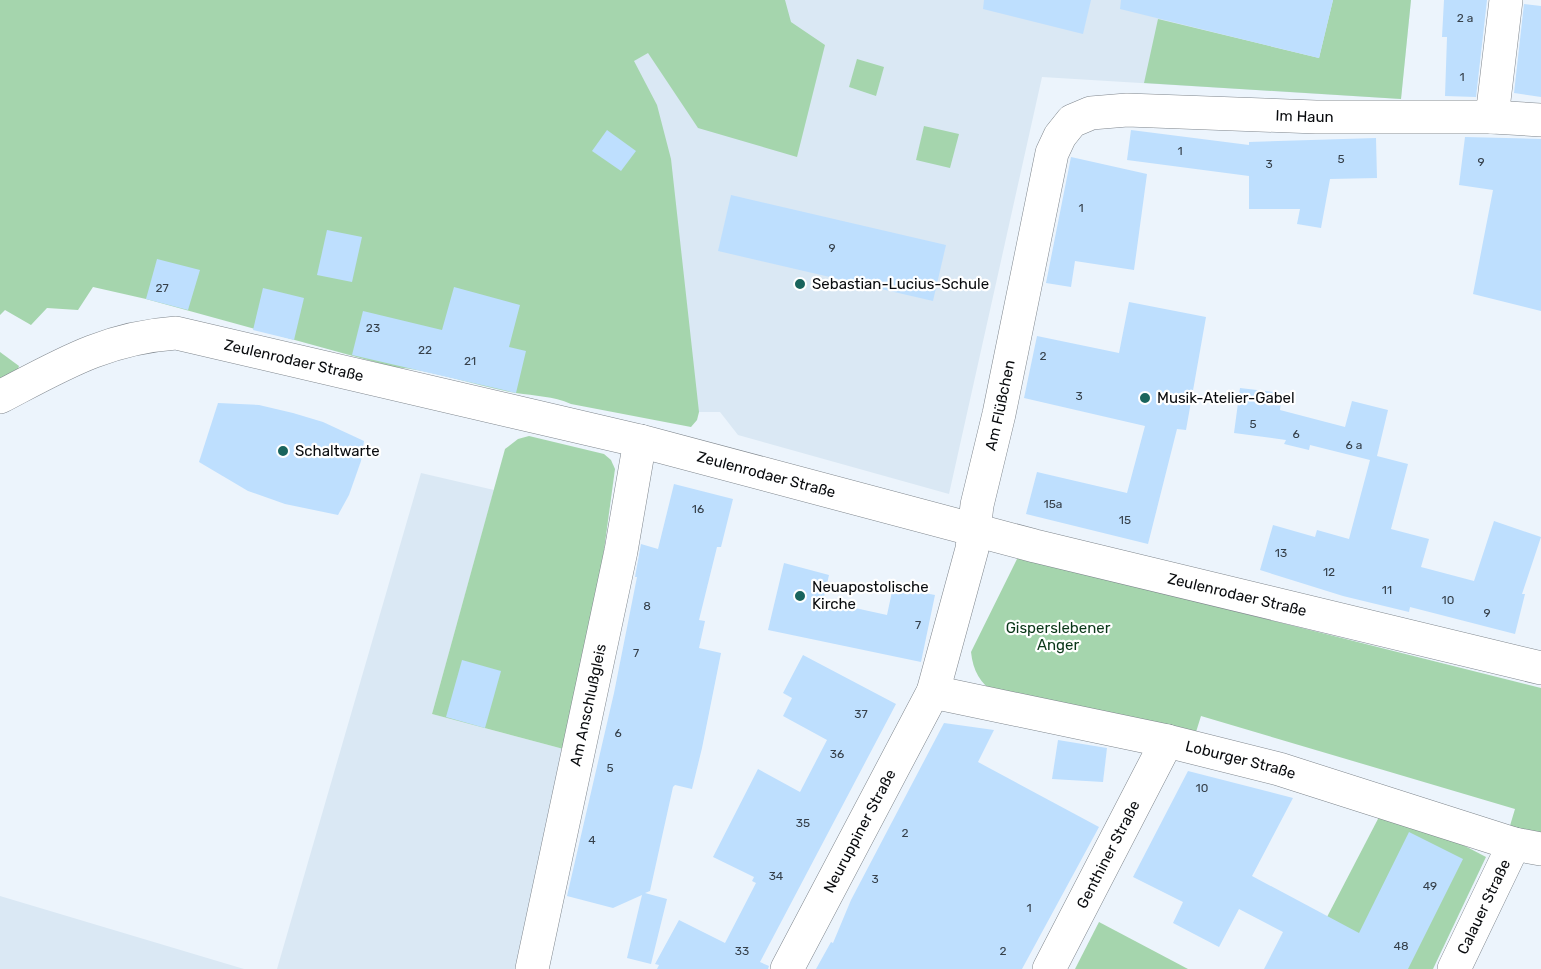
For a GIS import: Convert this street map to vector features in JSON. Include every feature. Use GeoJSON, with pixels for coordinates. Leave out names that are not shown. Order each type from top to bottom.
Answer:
{"type":"FeatureCollection","features":[{"type":"Feature","properties":{"kind":"street"},"geometry":{"type":"LineString","coordinates":[[1492,117],[1506,0]]}},
{"type":"Feature","properties":{"kind":"street","name":"Im Haun"},"geometry":{"type":"LineString","coordinates":[[1072,121],[1091,113],[1127,110],[1317,117],[1492,117],[1541,120]]}},
{"type":"Feature","properties":{"kind":"street","name":"Am Flüßchen"},"geometry":{"type":"LineString","coordinates":[[933,692],[976,528],[977,505],[999,414],[1052,153],[1060,136],[1072,121]]}},
{"type":"Feature","properties":{"kind":"street","name":"Zeulenrodaer Straße"},"geometry":{"type":"LineString","coordinates":[[0,397],[77,356],[139,336],[176,333],[640,441],[976,528],[1035,546],[1541,668]]}},
{"type":"Feature","properties":{"kind":"street","name":"Am Anschlußgleis"},"geometry":{"type":"LineString","coordinates":[[532,969],[618,562],[640,441]]}},
{"type":"Feature","properties":{"kind":"street","name":"Loburger Straße"},"geometry":{"type":"LineString","coordinates":[[933,692],[1167,741],[1279,770],[1528,847]]}},
{"type":"Feature","properties":{"kind":"street","name":"Neuruppiner Straße"},"geometry":{"type":"LineString","coordinates":[[787,969],[933,692]]}},
{"type":"Feature","properties":{"kind":"street","name":"Genthiner Straße"},"geometry":{"type":"LineString","coordinates":[[1049,969],[1167,741]]}},
{"type":"Feature","properties":{"kind":"street","name":"Calauer Straße"},"geometry":{"type":"LineString","coordinates":[[1454,969],[1528,847]]}},
{"type":"Feature","properties":{"kind":"shaded area","name":"Sebastian-Lucius-Schule"},"geometry":{"type":"Polygon","coordinates":[[[459,0],[1411,0],[1401,99],[1042,77],[949,494],[738,435],[720,412],[699,412],[690,422],[459,0]]]}},
{"type":"Feature","properties":{"kind":"shaded area"},"geometry":{"type":"Polygon","coordinates":[[[421,473],[494,490],[432,714],[571,751],[525,969],[277,969],[421,473]]]}},
{"type":"Feature","properties":{"kind":"shaded area"},"geometry":{"type":"Polygon","coordinates":[[[0,896],[244,969],[0,969],[0,896]]]}},
{"type":"Feature","properties":{"kind":"green space"},"geometry":{"type":"Polygon","coordinates":[[[0,0],[785,0],[791,22],[825,45],[797,157],[698,128],[648,53],[634,61],[657,105],[671,159],[699,412],[697,420],[691,427],[501,390],[424,371],[393,367],[146,299],[93,287],[78,310],[47,308],[31,325],[5,310],[0,315],[0,0]]]}},
{"type":"Feature","properties":{"kind":"green space"},"geometry":{"type":"Polygon","coordinates":[[[1333,0],[1411,0],[1401,99],[1144,83],[1158,19],[1319,58],[1333,0]]]}},
{"type":"Feature","properties":{"kind":"green space"},"geometry":{"type":"Polygon","coordinates":[[[857,59],[884,67],[876,96],[849,87],[857,59]]]}},
{"type":"Feature","properties":{"kind":"green space"},"geometry":{"type":"Polygon","coordinates":[[[924,126],[959,134],[950,168],[916,160],[924,126]]]}},
{"type":"Feature","properties":{"kind":"green space"},"geometry":{"type":"Polygon","coordinates":[[[0,352],[19,366],[16,376],[0,379],[0,352]]]}},
{"type":"Feature","properties":{"kind":"green space"},"geometry":{"type":"Polygon","coordinates":[[[529,436],[604,454],[611,460],[615,469],[586,683],[571,751],[432,714],[505,449],[518,439],[529,436]]]}},
{"type":"Feature","properties":{"kind":"green space","name":"Gisperslebener Anger"},"geometry":{"type":"Polygon","coordinates":[[[1018,557],[1541,688],[1541,837],[1509,829],[1515,809],[1201,716],[1196,732],[996,694],[978,676],[971,652],[1018,557]]]}},
{"type":"Feature","properties":{"kind":"green space"},"geometry":{"type":"Polygon","coordinates":[[[1379,817],[1442,834],[1486,857],[1433,969],[1300,969],[1379,817]]]}},
{"type":"Feature","properties":{"kind":"green space"},"geometry":{"type":"Polygon","coordinates":[[[1099,922],[1188,969],[1075,969],[1099,922]]]}},
{"type":"Feature","properties":{"kind":"building"},"geometry":{"type":"Polygon","coordinates":[[[984,0],[1091,0],[1083,34],[983,9],[984,0]]]}},
{"type":"Feature","properties":{"kind":"building"},"geometry":{"type":"Polygon","coordinates":[[[1121,0],[1333,0],[1319,58],[1120,9],[1121,0]]]}},
{"type":"Feature","properties":{"kind":"building"},"geometry":{"type":"Polygon","coordinates":[[[1444,0],[1487,0],[1476,97],[1445,96],[1447,37],[1442,37],[1444,0]]]}},
{"type":"Feature","properties":{"kind":"building"},"geometry":{"type":"Polygon","coordinates":[[[1524,4],[1541,6],[1541,97],[1514,93],[1524,4]]]}},
{"type":"Feature","properties":{"kind":"building"},"geometry":{"type":"Polygon","coordinates":[[[607,130],[636,151],[621,171],[592,151],[607,130]]]}},
{"type":"Feature","properties":{"kind":"building"},"geometry":{"type":"Polygon","coordinates":[[[1131,130],[1249,145],[1249,142],[1376,138],[1377,178],[1330,179],[1321,228],[1297,224],[1300,209],[1249,209],[1249,176],[1127,160],[1131,130]]]}},
{"type":"Feature","properties":{"kind":"building"},"geometry":{"type":"Polygon","coordinates":[[[1465,137],[1541,139],[1541,311],[1473,294],[1493,190],[1459,185],[1465,137]]]}},
{"type":"Feature","properties":{"kind":"building"},"geometry":{"type":"Polygon","coordinates":[[[1071,157],[1147,174],[1134,270],[1075,261],[1071,287],[1046,283],[1071,157]]]}},
{"type":"Feature","properties":{"kind":"building"},"geometry":{"type":"Polygon","coordinates":[[[731,195],[946,245],[933,301],[718,251],[731,195]]]}},
{"type":"Feature","properties":{"kind":"building"},"geometry":{"type":"Polygon","coordinates":[[[327,230],[362,237],[352,282],[317,275],[327,230]]]}},
{"type":"Feature","properties":{"kind":"building"},"geometry":{"type":"Polygon","coordinates":[[[157,259],[200,270],[188,310],[146,299],[157,259]]]}},
{"type":"Feature","properties":{"kind":"building"},"geometry":{"type":"Polygon","coordinates":[[[454,287],[520,305],[509,347],[526,351],[516,393],[352,355],[363,311],[442,330],[454,287]]]}},
{"type":"Feature","properties":{"kind":"building"},"geometry":{"type":"Polygon","coordinates":[[[263,288],[304,298],[294,340],[253,330],[263,288]]]}},
{"type":"Feature","properties":{"kind":"building"},"geometry":{"type":"Polygon","coordinates":[[[1129,302],[1206,317],[1186,430],[1177,429],[1148,544],[1026,514],[1037,472],[1127,493],[1145,426],[1024,398],[1037,336],[1119,353],[1129,302]]]}},
{"type":"Feature","properties":{"kind":"building"},"geometry":{"type":"Polygon","coordinates":[[[1240,388],[1282,393],[1280,410],[1345,427],[1352,401],[1388,410],[1377,456],[1408,464],[1391,529],[1429,539],[1421,567],[1474,581],[1494,521],[1541,537],[1522,594],[1525,594],[1515,634],[1410,607],[1409,612],[1343,596],[1260,570],[1273,525],[1315,537],[1317,530],[1349,539],[1370,460],[1310,445],[1309,450],[1284,444],[1286,440],[1234,433],[1240,388]]]}},
{"type":"Feature","properties":{"kind":"building","name":"Schaltwarte"},"geometry":{"type":"Polygon","coordinates":[[[218,403],[259,405],[293,413],[323,422],[364,441],[361,461],[349,495],[338,515],[285,504],[248,491],[199,462],[218,403]]]}},
{"type":"Feature","properties":{"kind":"building"},"geometry":{"type":"Polygon","coordinates":[[[674,484],[733,499],[721,547],[717,547],[699,620],[705,621],[699,648],[721,653],[702,748],[692,789],[675,785],[673,787],[650,891],[645,893],[667,899],[651,964],[627,958],[642,895],[613,908],[567,896],[614,693],[637,577],[635,577],[641,544],[658,549],[674,484]]]}},
{"type":"Feature","properties":{"kind":"building"},"geometry":{"type":"Polygon","coordinates":[[[784,563],[829,575],[823,601],[887,615],[893,587],[935,595],[921,662],[768,630],[784,563]]]}},
{"type":"Feature","properties":{"kind":"building"},"geometry":{"type":"Polygon","coordinates":[[[803,655],[896,704],[760,962],[769,966],[768,969],[657,969],[659,965],[655,964],[679,920],[725,943],[756,883],[752,881],[754,877],[713,857],[758,769],[800,792],[827,740],[783,716],[792,698],[783,693],[803,655]]]}},
{"type":"Feature","properties":{"kind":"building"},"geometry":{"type":"Polygon","coordinates":[[[462,660],[501,671],[485,728],[446,717],[462,660]]]}},
{"type":"Feature","properties":{"kind":"building"},"geometry":{"type":"Polygon","coordinates":[[[944,723],[994,730],[978,762],[1099,827],[1022,969],[816,969],[831,942],[833,943],[851,900],[944,723]]]}},
{"type":"Feature","properties":{"kind":"building"},"geometry":{"type":"Polygon","coordinates":[[[1058,740],[1107,748],[1103,782],[1052,779],[1058,740]]]}},
{"type":"Feature","properties":{"kind":"building"},"geometry":{"type":"Polygon","coordinates":[[[1188,771],[1293,798],[1252,876],[1359,933],[1409,832],[1463,859],[1408,969],[1264,969],[1283,932],[1239,909],[1219,947],[1173,923],[1183,902],[1133,877],[1188,771]]]}},
{"type":"Feature","properties":{"kind":"place","name":"Sebastian-Lucius-Schule"},"geometry":{"type":"Point","coordinates":[800,284]}},
{"type":"Feature","properties":{"kind":"place","name":"Musik-Atelier-Gabel"},"geometry":{"type":"Point","coordinates":[1145,398]}},
{"type":"Feature","properties":{"kind":"place","name":"Schaltwarte"},"geometry":{"type":"Point","coordinates":[283,451]}},
{"type":"Feature","properties":{"kind":"place","name":"Neuapostolische Kirche"},"geometry":{"type":"Point","coordinates":[800,596]}}]}
